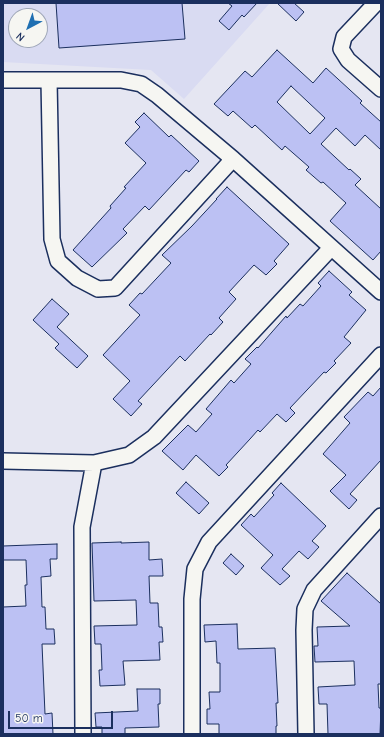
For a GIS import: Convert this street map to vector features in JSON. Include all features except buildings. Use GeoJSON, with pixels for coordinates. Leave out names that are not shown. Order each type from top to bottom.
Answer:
{"type":"FeatureCollection","features":[{"type":"Feature","properties":{"kind":"street"},"geometry":{"type":"LineString","coordinates":[[376,3],[344,37],[341,49],[348,60],[381,89]]}},
{"type":"Feature","properties":{"kind":"street"},"geometry":{"type":"LineString","coordinates":[[3,80],[122,80],[142,84],[233,159],[381,292]]}},
{"type":"Feature","properties":{"kind":"street"},"geometry":{"type":"LineString","coordinates":[[49,80],[52,240],[58,261],[78,278],[98,289],[115,288],[233,159]]}},
{"type":"Feature","properties":{"kind":"street"},"geometry":{"type":"LineString","coordinates":[[3,461],[94,463],[130,455],[154,437],[331,248]]}},
{"type":"Feature","properties":{"kind":"street"},"geometry":{"type":"LineString","coordinates":[[192,734],[192,599],[195,569],[210,542],[381,355]]}},
{"type":"Feature","properties":{"kind":"street"},"geometry":{"type":"LineString","coordinates":[[83,734],[82,527],[94,463]]}},
{"type":"Feature","properties":{"kind":"street"},"geometry":{"type":"LineString","coordinates":[[306,734],[305,608],[314,590],[381,516]]}},
{"type":"Feature","properties":{"kind":"shaded area"},"geometry":{"type":"Polygon","coordinates":[[[3,3],[270,3],[184,99],[151,70],[3,62],[3,3]]]}}]}
